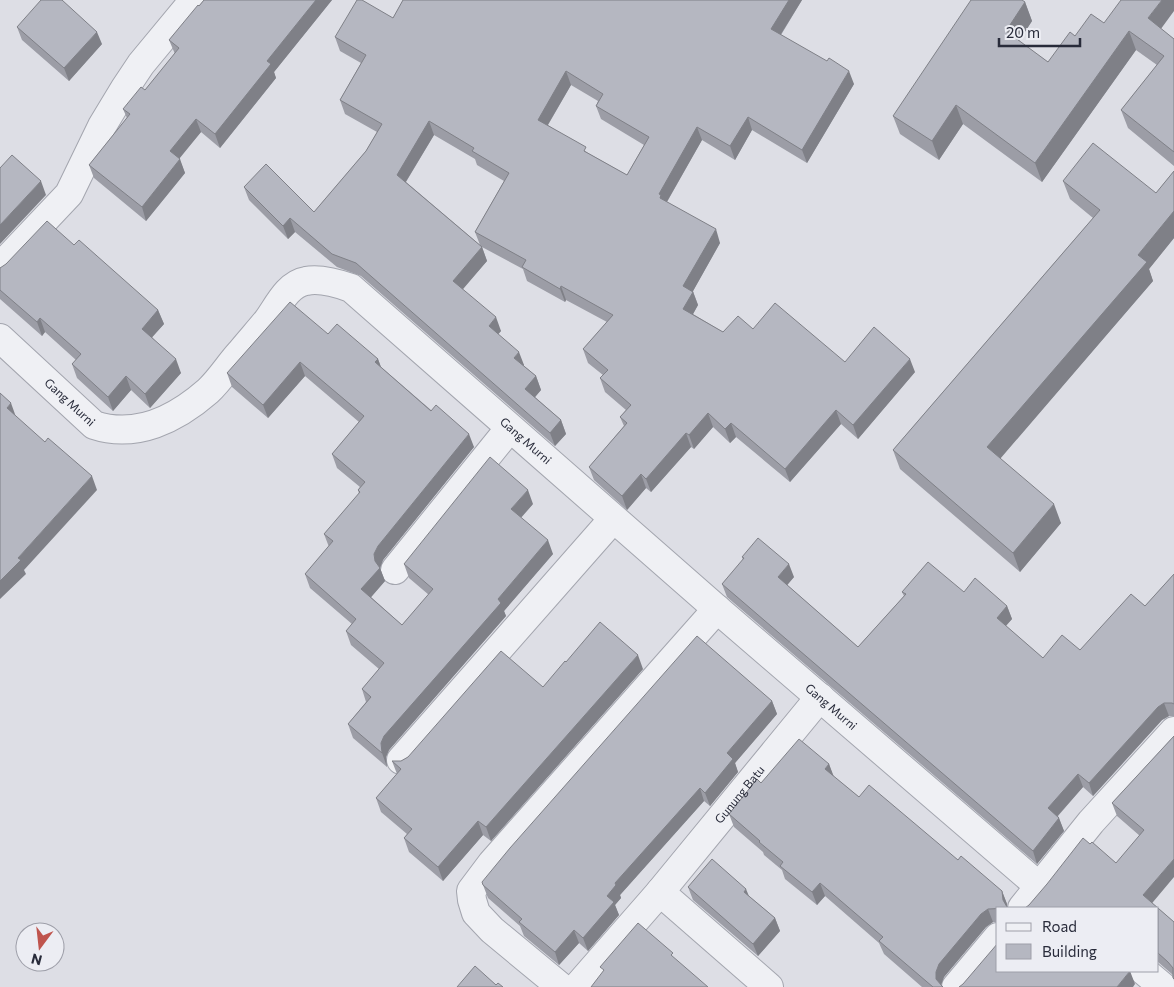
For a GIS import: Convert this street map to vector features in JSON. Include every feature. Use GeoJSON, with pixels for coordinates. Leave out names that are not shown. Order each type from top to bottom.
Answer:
{"type":"FeatureCollection","features":[{"type":"Feature","properties":{"kind":"street"},"geometry":{"type":"LineString","coordinates":[[0,267],[69,194],[102,126],[125,88],[141,64],[194,0]]}},
{"type":"Feature","properties":{"kind":"street","name":"Gang Murni"},"geometry":{"type":"LineString","coordinates":[[0,338],[94,425],[108,430],[139,428],[174,416],[208,390],[268,320],[281,300],[293,288],[305,281],[326,281],[350,288],[716,609],[1040,887]]}},
{"type":"Feature","properties":{"kind":"street"},"geometry":{"type":"LineString","coordinates":[[395,570],[509,429]]}},
{"type":"Feature","properties":{"kind":"street"},"geometry":{"type":"LineString","coordinates":[[401,760],[613,519]]}},
{"type":"Feature","properties":{"kind":"street"},"geometry":{"type":"LineString","coordinates":[[560,987],[492,930],[476,914],[471,891],[492,863],[716,609]]}},
{"type":"Feature","properties":{"kind":"street","name":"Gunung Batu"},"geometry":{"type":"LineString","coordinates":[[577,987],[660,892],[820,697]]}},
{"type":"Feature","properties":{"kind":"street"},"geometry":{"type":"LineString","coordinates":[[1023,907],[1091,822],[1174,731]]}},
{"type":"Feature","properties":{"kind":"street"},"geometry":{"type":"LineString","coordinates":[[660,892],[767,986]]}},
{"type":"Feature","properties":{"kind":"street"},"geometry":{"type":"LineString","coordinates":[[956,987],[996,939]]}},
{"type":"Feature","properties":{"kind":"street"},"geometry":{"type":"LineString","coordinates":[[1145,972],[1163,987]]}},
{"type":"Feature","properties":{"kind":"building"},"geometry":{"type":"Polygon","coordinates":[[[41,0],[62,0],[97,32],[64,68],[17,27],[41,0]]]}},
{"type":"Feature","properties":{"kind":"building"},"geometry":{"type":"Polygon","coordinates":[[[204,0],[316,0],[267,61],[271,64],[215,134],[196,119],[170,151],[180,159],[142,207],[89,165],[130,114],[123,109],[141,87],[145,90],[179,48],[169,40],[204,0]]]}},
{"type":"Feature","properties":{"kind":"building"},"geometry":{"type":"Polygon","coordinates":[[[357,0],[362,0],[393,18],[403,0],[789,0],[771,29],[827,61],[829,58],[849,71],[802,150],[748,117],[730,146],[697,127],[659,194],[661,195],[660,198],[716,229],[683,286],[693,292],[683,309],[723,332],[738,316],[753,329],[775,303],[845,362],[874,327],[910,359],[853,425],[836,410],[785,469],[731,423],[725,429],[708,413],[689,435],[686,433],[646,479],[641,474],[622,496],[589,467],[627,423],[620,417],[631,405],[600,378],[608,370],[583,349],[613,315],[561,286],[560,289],[522,267],[526,260],[475,232],[509,173],[472,151],[474,148],[429,121],[397,175],[482,247],[453,281],[496,317],[489,326],[519,352],[514,358],[536,376],[525,389],[561,420],[550,433],[356,263],[332,254],[290,218],[283,226],[244,187],[266,164],[314,212],[366,151],[382,124],[340,100],[366,55],[335,37],[357,0]],[[566,71],[538,120],[586,147],[584,151],[627,175],[649,137],[596,106],[603,94],[566,71]]]}},
{"type":"Feature","properties":{"kind":"building"},"geometry":{"type":"Polygon","coordinates":[[[971,0],[1022,0],[1025,2],[1006,31],[1048,62],[1070,32],[1075,36],[1091,14],[1104,23],[1121,0],[1162,0],[1148,18],[1174,39],[1174,152],[1121,110],[1164,56],[1129,31],[1035,163],[956,105],[932,141],[893,116],[971,0]]]}},
{"type":"Feature","properties":{"kind":"building"},"geometry":{"type":"Polygon","coordinates":[[[1093,143],[1156,193],[1174,171],[1174,211],[1138,255],[1147,262],[987,447],[1054,504],[1013,553],[893,450],[1100,210],[1063,181],[1093,143]]]}},
{"type":"Feature","properties":{"kind":"building"},"geometry":{"type":"Polygon","coordinates":[[[12,155],[41,181],[0,225],[0,168],[12,155]]]}},
{"type":"Feature","properties":{"kind":"building"},"geometry":{"type":"Polygon","coordinates":[[[47,221],[74,245],[79,240],[158,310],[142,329],[176,359],[145,394],[126,376],[108,397],[72,364],[81,354],[40,318],[37,322],[0,290],[0,268],[47,221]]]}},
{"type":"Feature","properties":{"kind":"building"},"geometry":{"type":"Polygon","coordinates":[[[290,302],[328,334],[337,324],[378,359],[375,362],[431,411],[436,405],[469,434],[378,546],[374,554],[375,561],[380,568],[361,589],[402,625],[433,589],[404,564],[490,457],[528,490],[511,509],[548,540],[498,599],[501,603],[384,736],[381,743],[382,753],[348,724],[371,697],[362,689],[384,663],[346,631],[356,619],[305,574],[333,541],[324,534],[360,492],[358,490],[365,482],[332,454],[364,416],[300,362],[263,405],[227,373],[290,302]]]}},
{"type":"Feature","properties":{"kind":"building"},"geometry":{"type":"Polygon","coordinates":[[[0,393],[11,403],[7,408],[45,442],[48,438],[92,476],[18,558],[21,560],[0,581],[0,393]]]}},
{"type":"Feature","properties":{"kind":"building"},"geometry":{"type":"Polygon","coordinates":[[[758,538],[789,564],[778,577],[858,647],[906,594],[902,592],[928,562],[964,592],[975,578],[1007,606],[997,618],[1043,658],[1062,635],[1080,650],[1131,594],[1145,606],[1174,574],[1174,704],[1164,703],[1158,707],[1089,783],[1078,774],[1048,808],[1059,818],[1033,851],[722,584],[758,538]]]}},
{"type":"Feature","properties":{"kind":"building"},"geometry":{"type":"Polygon","coordinates":[[[600,622],[638,655],[486,827],[478,821],[438,867],[404,838],[412,829],[376,798],[401,769],[392,761],[401,761],[408,757],[501,651],[543,687],[600,622]]]}},
{"type":"Feature","properties":{"kind":"building"},"geometry":{"type":"Polygon","coordinates":[[[697,636],[772,701],[727,753],[733,759],[705,793],[700,788],[615,883],[616,885],[607,896],[614,902],[583,938],[574,930],[555,952],[519,922],[522,919],[483,885],[482,882],[697,636]]]}},
{"type":"Feature","properties":{"kind":"building"},"geometry":{"type":"Polygon","coordinates":[[[1174,736],[1174,859],[1143,895],[1157,907],[1026,907],[1083,838],[1090,844],[1092,842],[1116,863],[1144,830],[1112,803],[1174,736]]]}},
{"type":"Feature","properties":{"kind":"building"},"geometry":{"type":"Polygon","coordinates":[[[799,739],[829,764],[825,769],[859,797],[869,785],[958,860],[961,856],[1002,891],[1003,900],[1007,907],[988,909],[981,914],[939,964],[936,979],[943,987],[933,987],[879,941],[883,937],[820,883],[812,892],[780,866],[783,862],[729,814],[757,779],[761,783],[799,739]]]}},
{"type":"Feature","properties":{"kind":"building"},"geometry":{"type":"Polygon","coordinates":[[[712,859],[746,889],[744,892],[775,918],[753,944],[688,887],[712,859]]]}},
{"type":"Feature","properties":{"kind":"building"},"geometry":{"type":"Polygon","coordinates":[[[1159,909],[1174,922],[1174,979],[1173,968],[1159,954],[1159,909]]]}},
{"type":"Feature","properties":{"kind":"building"},"geometry":{"type":"Polygon","coordinates":[[[638,923],[708,987],[591,987],[604,970],[600,967],[638,923]]]}},
{"type":"Feature","properties":{"kind":"building"},"geometry":{"type":"Polygon","coordinates":[[[996,945],[996,972],[1129,972],[1117,987],[959,987],[996,945]]]}},
{"type":"Feature","properties":{"kind":"building"},"geometry":{"type":"Polygon","coordinates":[[[475,966],[496,985],[498,983],[503,987],[457,987],[475,966]]]}}]}
